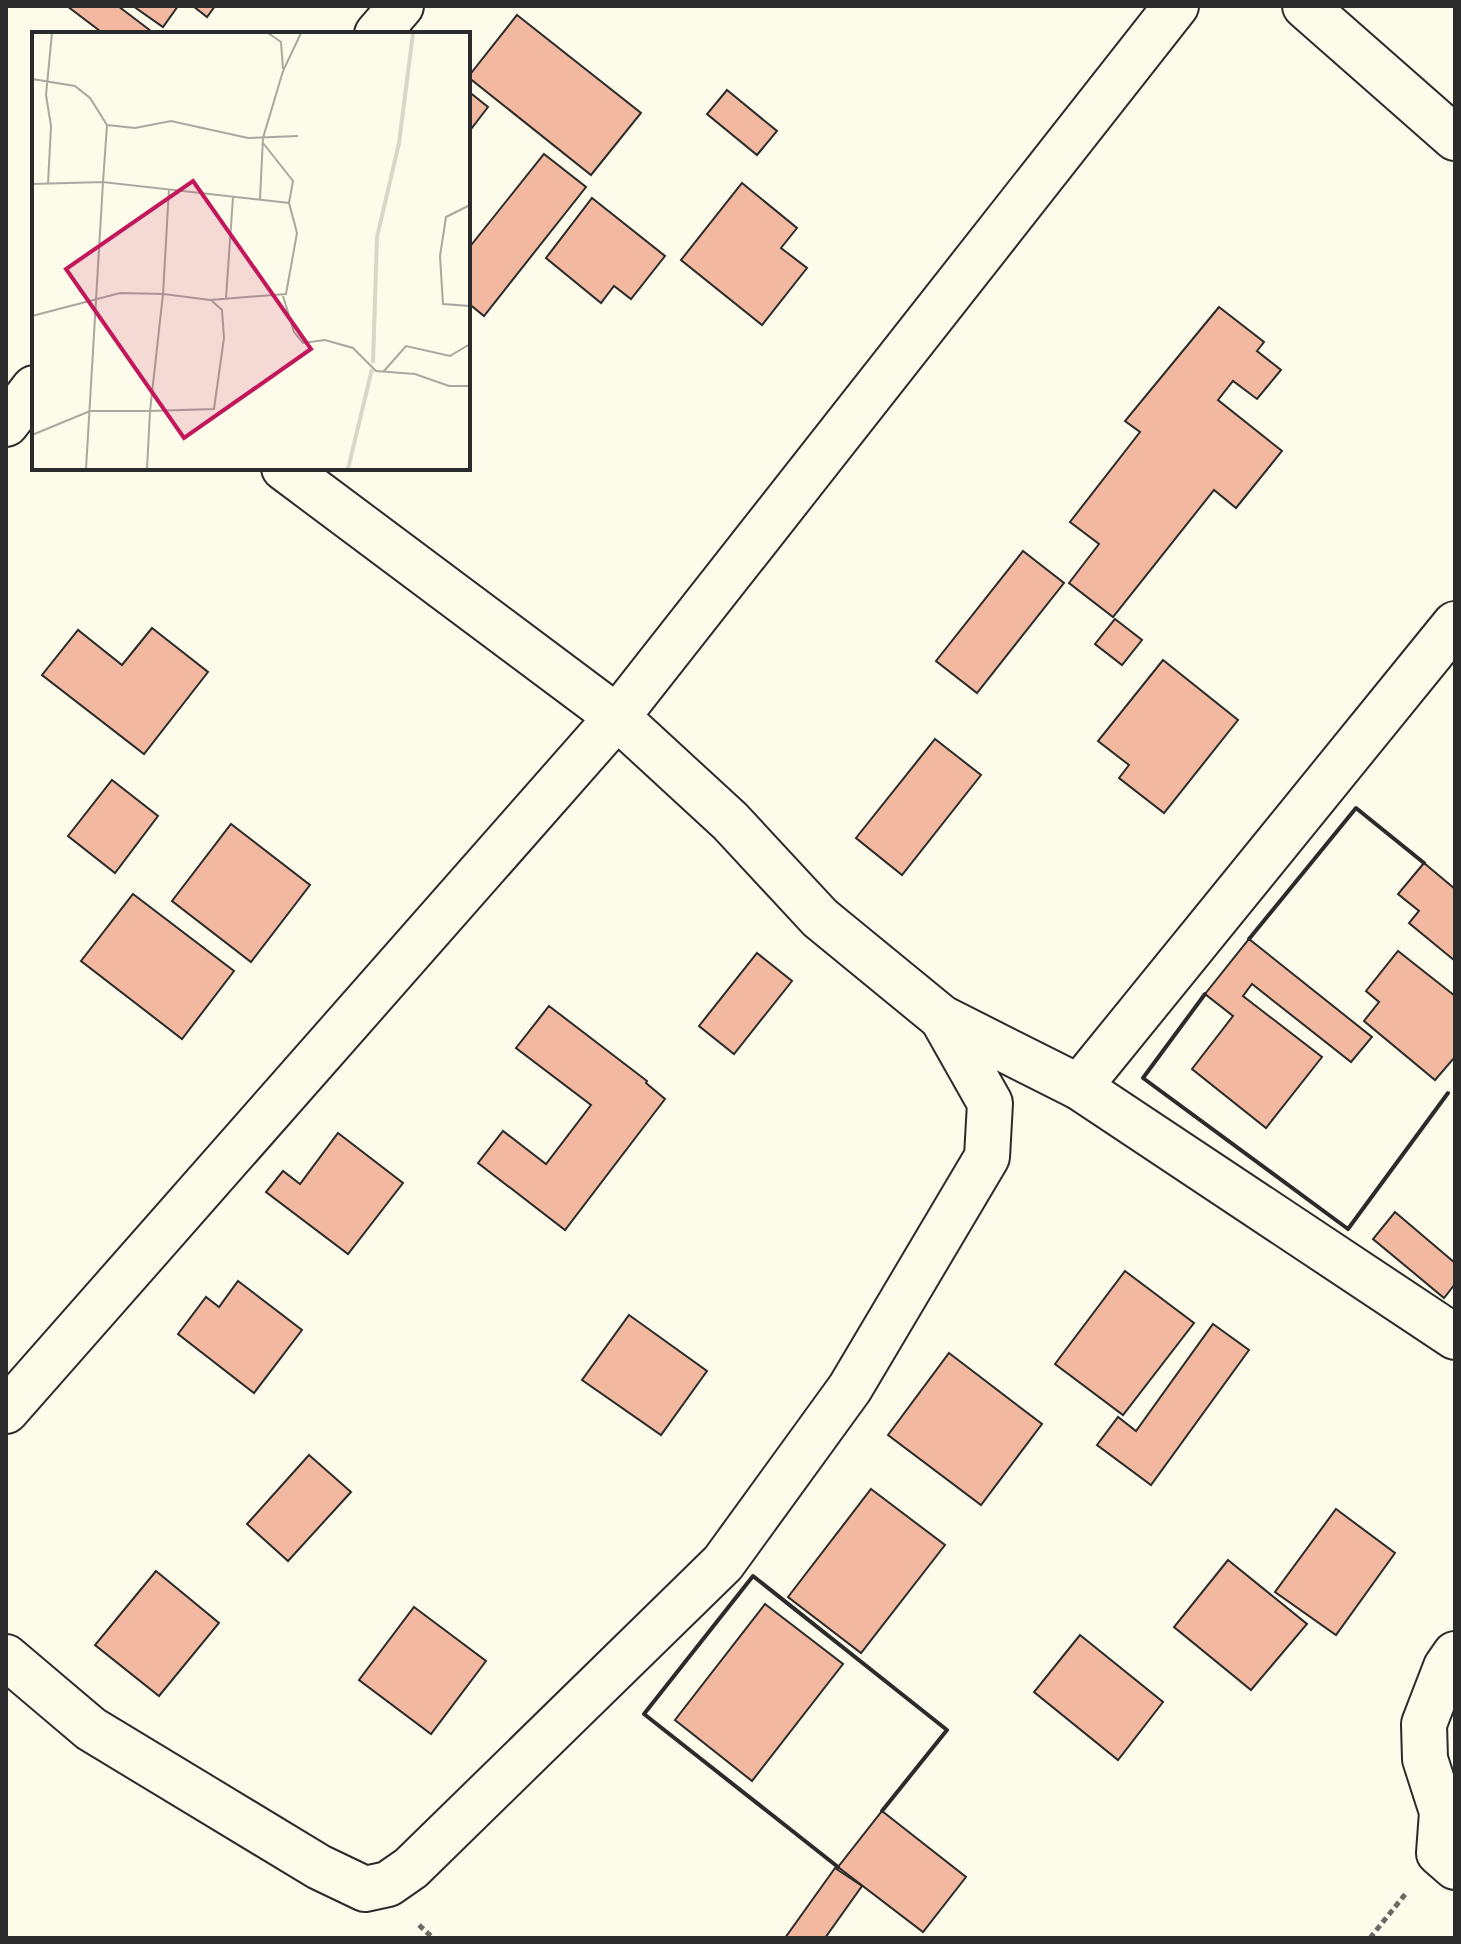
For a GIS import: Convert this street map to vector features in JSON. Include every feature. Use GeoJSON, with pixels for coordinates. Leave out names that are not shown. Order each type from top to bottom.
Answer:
{"type":"FeatureCollection","features":[{"type":"Feature","properties":{"kind":"street"},"geometry":{"type":"LineString","coordinates":[[379,32],[401,6]]}},
{"type":"Feature","properties":{"kind":"street"},"geometry":{"type":"LineString","coordinates":[[6,1411],[617,717],[1176,6]]}},
{"type":"Feature","properties":{"kind":"street"},"geometry":{"type":"LineString","coordinates":[[1305,6],[1455,138]]}},
{"type":"Feature","properties":{"kind":"street"},"geometry":{"type":"LineString","coordinates":[[287,470],[617,717],[730,821],[820,918],[942,1018],[1079,1087],[1455,1337]]}},
{"type":"Feature","properties":{"kind":"street"},"geometry":{"type":"LineString","coordinates":[[1079,1087],[1455,624]]}},
{"type":"Feature","properties":{"kind":"street"},"geometry":{"type":"LineString","coordinates":[[6,1657],[91,1729],[319,1867],[365,1889],[388,1884],[411,1868],[723,1563],[850,1388],[987,1157],[990,1103],[942,1018]]}},
{"type":"Feature","properties":{"kind":"street"},"geometry":{"type":"LineString","coordinates":[[1455,1654],[1446,1667],[1424,1724],[1425,1759],[1442,1812],[1439,1853],[1455,1867]]}},
{"type":"Feature","properties":{"kind":"building"},"geometry":{"type":"Polygon","coordinates":[[[67,6],[118,6],[151,31],[150,32],[101,32],[67,6]]]}},
{"type":"Feature","properties":{"kind":"building"},"geometry":{"type":"Polygon","coordinates":[[[133,6],[178,6],[163,27],[133,6]]]}},
{"type":"Feature","properties":{"kind":"building"},"geometry":{"type":"Polygon","coordinates":[[[193,6],[215,6],[207,17],[193,6]]]}},
{"type":"Feature","properties":{"kind":"building"},"geometry":{"type":"Polygon","coordinates":[[[517,15],[641,113],[591,175],[470,79],[470,74],[517,15]]]}},
{"type":"Feature","properties":{"kind":"building"},"geometry":{"type":"Polygon","coordinates":[[[727,90],[777,131],[757,155],[707,114],[727,90]]]}},
{"type":"Feature","properties":{"kind":"building"},"geometry":{"type":"Polygon","coordinates":[[[470,93],[488,107],[470,130],[470,93]]]}},
{"type":"Feature","properties":{"kind":"building"},"geometry":{"type":"Polygon","coordinates":[[[544,154],[586,187],[484,316],[470,305],[470,246],[544,154]]]}},
{"type":"Feature","properties":{"kind":"building"},"geometry":{"type":"Polygon","coordinates":[[[742,183],[797,228],[781,248],[807,268],[762,325],[681,260],[742,183]]]}},
{"type":"Feature","properties":{"kind":"building"},"geometry":{"type":"Polygon","coordinates":[[[592,198],[665,256],[631,299],[614,286],[601,303],[546,258],[592,198]]]}},
{"type":"Feature","properties":{"kind":"building"},"geometry":{"type":"Polygon","coordinates":[[[1219,307],[1264,342],[1257,351],[1281,370],[1257,399],[1233,381],[1218,400],[1282,451],[1236,508],[1214,490],[1113,617],[1069,583],[1099,544],[1070,522],[1140,432],[1125,421],[1219,307]]]}},
{"type":"Feature","properties":{"kind":"building"},"geometry":{"type":"Polygon","coordinates":[[[1023,551],[1064,583],[977,693],[936,661],[1023,551]]]}},
{"type":"Feature","properties":{"kind":"building"},"geometry":{"type":"Polygon","coordinates":[[[1115,619],[1142,640],[1122,665],[1095,644],[1115,619]]]}},
{"type":"Feature","properties":{"kind":"building"},"geometry":{"type":"Polygon","coordinates":[[[152,628],[208,672],[144,754],[42,675],[78,630],[122,665],[152,628]]]}},
{"type":"Feature","properties":{"kind":"building"},"geometry":{"type":"Polygon","coordinates":[[[1163,660],[1238,720],[1164,813],[1119,778],[1129,765],[1098,741],[1163,660]]]}},
{"type":"Feature","properties":{"kind":"building"},"geometry":{"type":"Polygon","coordinates":[[[935,739],[981,775],[902,875],[856,838],[935,739]]]}},
{"type":"Feature","properties":{"kind":"building"},"geometry":{"type":"Polygon","coordinates":[[[112,780],[158,816],[115,873],[68,836],[112,780]]]}},
{"type":"Feature","properties":{"kind":"building"},"geometry":{"type":"Polygon","coordinates":[[[231,824],[310,885],[251,962],[172,901],[231,824]]]}},
{"type":"Feature","properties":{"kind":"building"},"geometry":{"type":"Polygon","coordinates":[[[1424,863],[1455,889],[1455,961],[1409,923],[1419,911],[1398,894],[1424,863]]]}},
{"type":"Feature","properties":{"kind":"building"},"geometry":{"type":"Polygon","coordinates":[[[133,894],[234,971],[182,1039],[81,961],[133,894]]]}},
{"type":"Feature","properties":{"kind":"building"},"geometry":{"type":"Polygon","coordinates":[[[1249,939],[1372,1037],[1351,1062],[1252,984],[1243,996],[1322,1057],[1266,1128],[1192,1069],[1233,1016],[1205,994],[1249,939]]]}},
{"type":"Feature","properties":{"kind":"building"},"geometry":{"type":"Polygon","coordinates":[[[1398,951],[1455,996],[1455,1057],[1435,1080],[1364,1021],[1379,1002],[1366,991],[1398,951]]]}},
{"type":"Feature","properties":{"kind":"building"},"geometry":{"type":"Polygon","coordinates":[[[757,953],[792,981],[734,1054],[699,1026],[757,953]]]}},
{"type":"Feature","properties":{"kind":"building"},"geometry":{"type":"Polygon","coordinates":[[[549,1006],[647,1081],[665,1099],[565,1230],[478,1163],[503,1131],[546,1164],[591,1105],[516,1048],[549,1006]]]}},
{"type":"Feature","properties":{"kind":"building"},"geometry":{"type":"Polygon","coordinates":[[[338,1133],[403,1183],[348,1254],[266,1192],[283,1171],[300,1184],[338,1133]]]}},
{"type":"Feature","properties":{"kind":"building"},"geometry":{"type":"Polygon","coordinates":[[[1395,1212],[1455,1263],[1455,1284],[1444,1298],[1373,1239],[1395,1212]]]}},
{"type":"Feature","properties":{"kind":"building"},"geometry":{"type":"Polygon","coordinates":[[[1125,1271],[1194,1323],[1123,1415],[1055,1364],[1125,1271]]]}},
{"type":"Feature","properties":{"kind":"building"},"geometry":{"type":"Polygon","coordinates":[[[238,1281],[302,1330],[254,1393],[178,1334],[206,1297],[219,1307],[238,1281]]]}},
{"type":"Feature","properties":{"kind":"building"},"geometry":{"type":"Polygon","coordinates":[[[629,1315],[707,1371],[661,1435],[582,1380],[629,1315]]]}},
{"type":"Feature","properties":{"kind":"building"},"geometry":{"type":"Polygon","coordinates":[[[1213,1324],[1249,1350],[1151,1485],[1097,1445],[1118,1417],[1136,1431],[1213,1324]]]}},
{"type":"Feature","properties":{"kind":"building"},"geometry":{"type":"Polygon","coordinates":[[[949,1353],[1042,1424],[981,1505],[888,1435],[949,1353]]]}},
{"type":"Feature","properties":{"kind":"building"},"geometry":{"type":"Polygon","coordinates":[[[309,1455],[351,1492],[288,1561],[247,1524],[309,1455]]]}},
{"type":"Feature","properties":{"kind":"building"},"geometry":{"type":"Polygon","coordinates":[[[871,1489],[945,1545],[861,1653],[788,1597],[871,1489]]]}},
{"type":"Feature","properties":{"kind":"building"},"geometry":{"type":"Polygon","coordinates":[[[1336,1509],[1395,1553],[1336,1635],[1275,1592],[1336,1509]]]}},
{"type":"Feature","properties":{"kind":"building"},"geometry":{"type":"Polygon","coordinates":[[[1228,1560],[1307,1624],[1251,1690],[1174,1627],[1228,1560]]]}},
{"type":"Feature","properties":{"kind":"building"},"geometry":{"type":"Polygon","coordinates":[[[156,1571],[219,1623],[159,1696],[95,1645],[156,1571]]]}},
{"type":"Feature","properties":{"kind":"building"},"geometry":{"type":"Polygon","coordinates":[[[765,1604],[843,1664],[752,1781],[675,1720],[765,1604]]]}},
{"type":"Feature","properties":{"kind":"building"},"geometry":{"type":"Polygon","coordinates":[[[414,1607],[486,1661],[431,1734],[359,1680],[414,1607]]]}},
{"type":"Feature","properties":{"kind":"building"},"geometry":{"type":"Polygon","coordinates":[[[1080,1635],[1163,1702],[1118,1760],[1034,1692],[1080,1635]]]}},
{"type":"Feature","properties":{"kind":"building"},"geometry":{"type":"Polygon","coordinates":[[[882,1811],[966,1877],[923,1932],[838,1867],[882,1811]]]}},
{"type":"Feature","properties":{"kind":"building"},"geometry":{"type":"Polygon","coordinates":[[[835,1868],[862,1886],[825,1938],[785,1938],[835,1868]]]}},
{"type":"Feature","properties":{"kind":"wall"},"geometry":{"type":"LineString","coordinates":[[1249,939],[1356,808],[1424,863]]}},
{"type":"Feature","properties":{"kind":"wall"},"geometry":{"type":"LineString","coordinates":[[1205,994],[1143,1078],[1348,1229],[1448,1093]]}},
{"type":"Feature","properties":{"kind":"wall"},"geometry":{"type":"LineString","coordinates":[[838,1867],[644,1714],[753,1576],[947,1730],[882,1811]]}}]}
